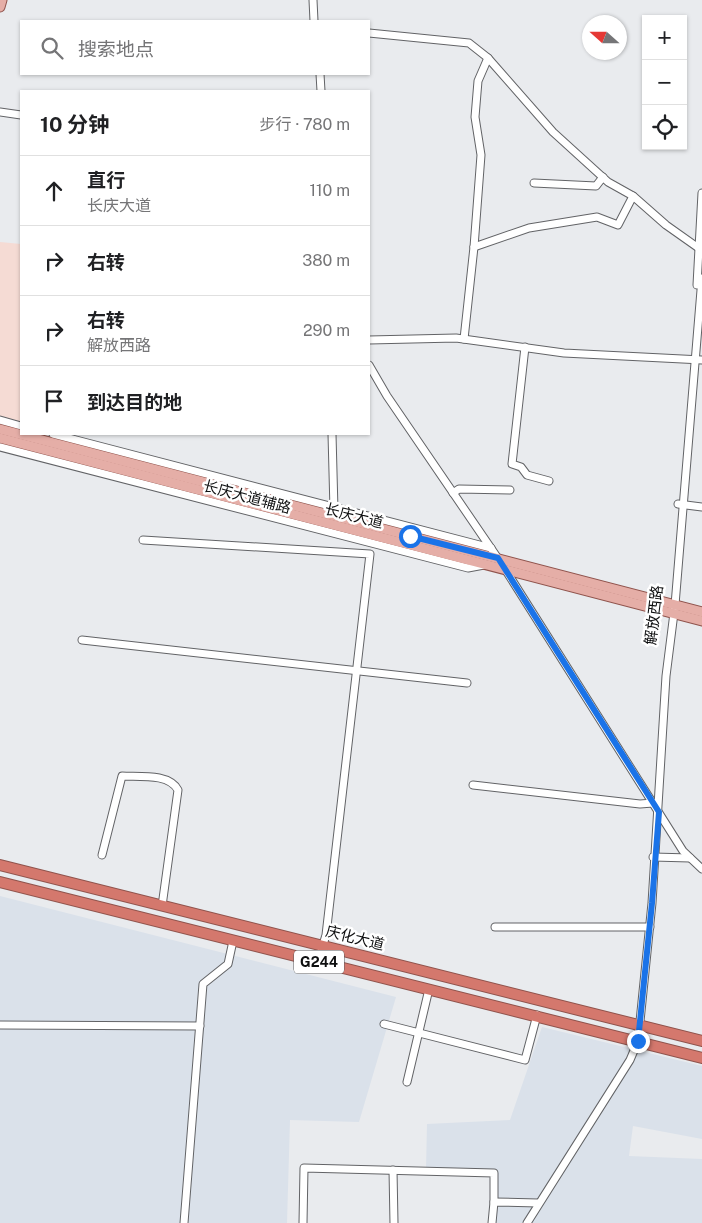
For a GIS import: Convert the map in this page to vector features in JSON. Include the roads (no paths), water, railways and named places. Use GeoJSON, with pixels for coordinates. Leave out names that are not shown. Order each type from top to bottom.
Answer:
{"type":"FeatureCollection","features":[{"type":"Feature","properties":{"kind":"highway","name":"庆化大道"},"geometry":{"type":"LineString","coordinates":[[0,865],[702,1041]]}},
{"type":"Feature","properties":{"kind":"highway","name":"G244"},"geometry":{"type":"LineString","coordinates":[[0,882],[537,1015],[702,1058]]}},
{"type":"Feature","properties":{"kind":"main road"},"geometry":{"type":"LineString","coordinates":[[0,7],[2,0]]}},
{"type":"Feature","properties":{"kind":"main road","name":"长庆大道"},"geometry":{"type":"LineString","coordinates":[[0,429],[20,434]]}},
{"type":"Feature","properties":{"kind":"main road","name":"长庆大道"},"geometry":{"type":"LineString","coordinates":[[23,435],[498,558],[672,608],[702,621]]}},
{"type":"Feature","properties":{"kind":"main road","name":"长庆大道"},"geometry":{"type":"LineString","coordinates":[[0,438],[332,515],[505,569],[672,608],[702,612]]}},
{"type":"Feature","properties":{"kind":"street"},"geometry":{"type":"LineString","coordinates":[[313,0],[314,20]]}},
{"type":"Feature","properties":{"kind":"street"},"geometry":{"type":"LineString","coordinates":[[318,0],[318,20]]}},
{"type":"Feature","properties":{"kind":"street"},"geometry":{"type":"LineString","coordinates":[[370,33],[469,43],[488,58],[553,132],[603,177],[633,196],[666,225],[700,249]]}},
{"type":"Feature","properties":{"kind":"street"},"geometry":{"type":"LineString","coordinates":[[464,339],[481,155],[475,117],[478,81],[488,58]]}},
{"type":"Feature","properties":{"kind":"street"},"geometry":{"type":"LineString","coordinates":[[316,75],[317,90]]}},
{"type":"Feature","properties":{"kind":"street"},"geometry":{"type":"LineString","coordinates":[[320,75],[321,90]]}},
{"type":"Feature","properties":{"kind":"street"},"geometry":{"type":"LineString","coordinates":[[0,111],[20,113]]}},
{"type":"Feature","properties":{"kind":"street"},"geometry":{"type":"LineString","coordinates":[[534,183],[596,186],[603,177]]}},
{"type":"Feature","properties":{"kind":"street","name":"解放西路"},"geometry":{"type":"LineString","coordinates":[[696,360],[702,193]]}},
{"type":"Feature","properties":{"kind":"street"},"geometry":{"type":"LineString","coordinates":[[474,247],[529,228],[597,217],[618,225],[633,196]]}},
{"type":"Feature","properties":{"kind":"street","name":"解放西路"},"geometry":{"type":"LineString","coordinates":[[527,1223],[625,1068],[635,1040],[654,857],[663,655],[672,608],[702,278]]}},
{"type":"Feature","properties":{"kind":"street"},"geometry":{"type":"LineString","coordinates":[[370,340],[464,339],[570,353],[696,360]]}},
{"type":"Feature","properties":{"kind":"street"},"geometry":{"type":"LineString","coordinates":[[525,348],[512,464],[521,468],[527,476],[549,481]]}},
{"type":"Feature","properties":{"kind":"street"},"geometry":{"type":"LineString","coordinates":[[370,367],[387,396],[498,558],[683,851],[702,869]]}},
{"type":"Feature","properties":{"kind":"street"},"geometry":{"type":"LineString","coordinates":[[0,420],[20,426]]}},
{"type":"Feature","properties":{"kind":"street","name":"长庆大道辅路"},"geometry":{"type":"LineString","coordinates":[[56,435],[332,515],[491,548]]}},
{"type":"Feature","properties":{"kind":"street"},"geometry":{"type":"LineString","coordinates":[[327,435],[332,515]]}},
{"type":"Feature","properties":{"kind":"street"},"geometry":{"type":"LineString","coordinates":[[332,435],[332,515]]}},
{"type":"Feature","properties":{"kind":"street","name":"长庆大道辅路"},"geometry":{"type":"LineString","coordinates":[[0,447],[468,568],[488,564]]}},
{"type":"Feature","properties":{"kind":"street"},"geometry":{"type":"LineString","coordinates":[[453,493],[459,489],[510,490]]}},
{"type":"Feature","properties":{"kind":"street"},"geometry":{"type":"LineString","coordinates":[[680,504],[702,506]]}},
{"type":"Feature","properties":{"kind":"street"},"geometry":{"type":"LineString","coordinates":[[143,540],[370,554],[326,935],[318,961]]}},
{"type":"Feature","properties":{"kind":"street"},"geometry":{"type":"LineString","coordinates":[[82,640],[467,683]]}},
{"type":"Feature","properties":{"kind":"street"},"geometry":{"type":"LineString","coordinates":[[102,855],[122,776],[162,779],[174,784],[178,790],[162,906]]}},
{"type":"Feature","properties":{"kind":"street"},"geometry":{"type":"LineString","coordinates":[[474,785],[656,807]]}},
{"type":"Feature","properties":{"kind":"street"},"geometry":{"type":"LineString","coordinates":[[654,857],[690,858]]}},
{"type":"Feature","properties":{"kind":"street"},"geometry":{"type":"LineString","coordinates":[[495,927],[648,927]]}},
{"type":"Feature","properties":{"kind":"street"},"geometry":{"type":"LineString","coordinates":[[184,1223],[203,984],[228,964],[233,941]]}},
{"type":"Feature","properties":{"kind":"street"},"geometry":{"type":"LineString","coordinates":[[406,1082],[429,989]]}},
{"type":"Feature","properties":{"kind":"street"},"geometry":{"type":"LineString","coordinates":[[384,1024],[525,1060],[537,1015]]}},
{"type":"Feature","properties":{"kind":"street"},"geometry":{"type":"LineString","coordinates":[[0,1025],[200,1026]]}},
{"type":"Feature","properties":{"kind":"street"},"geometry":{"type":"LineString","coordinates":[[303,1223],[304,1168],[494,1173],[492,1223]]}},
{"type":"Feature","properties":{"kind":"street"},"geometry":{"type":"LineString","coordinates":[[393,1170],[394,1223]]}},
{"type":"Feature","properties":{"kind":"street"},"geometry":{"type":"LineString","coordinates":[[494,1202],[538,1203]]}}]}
